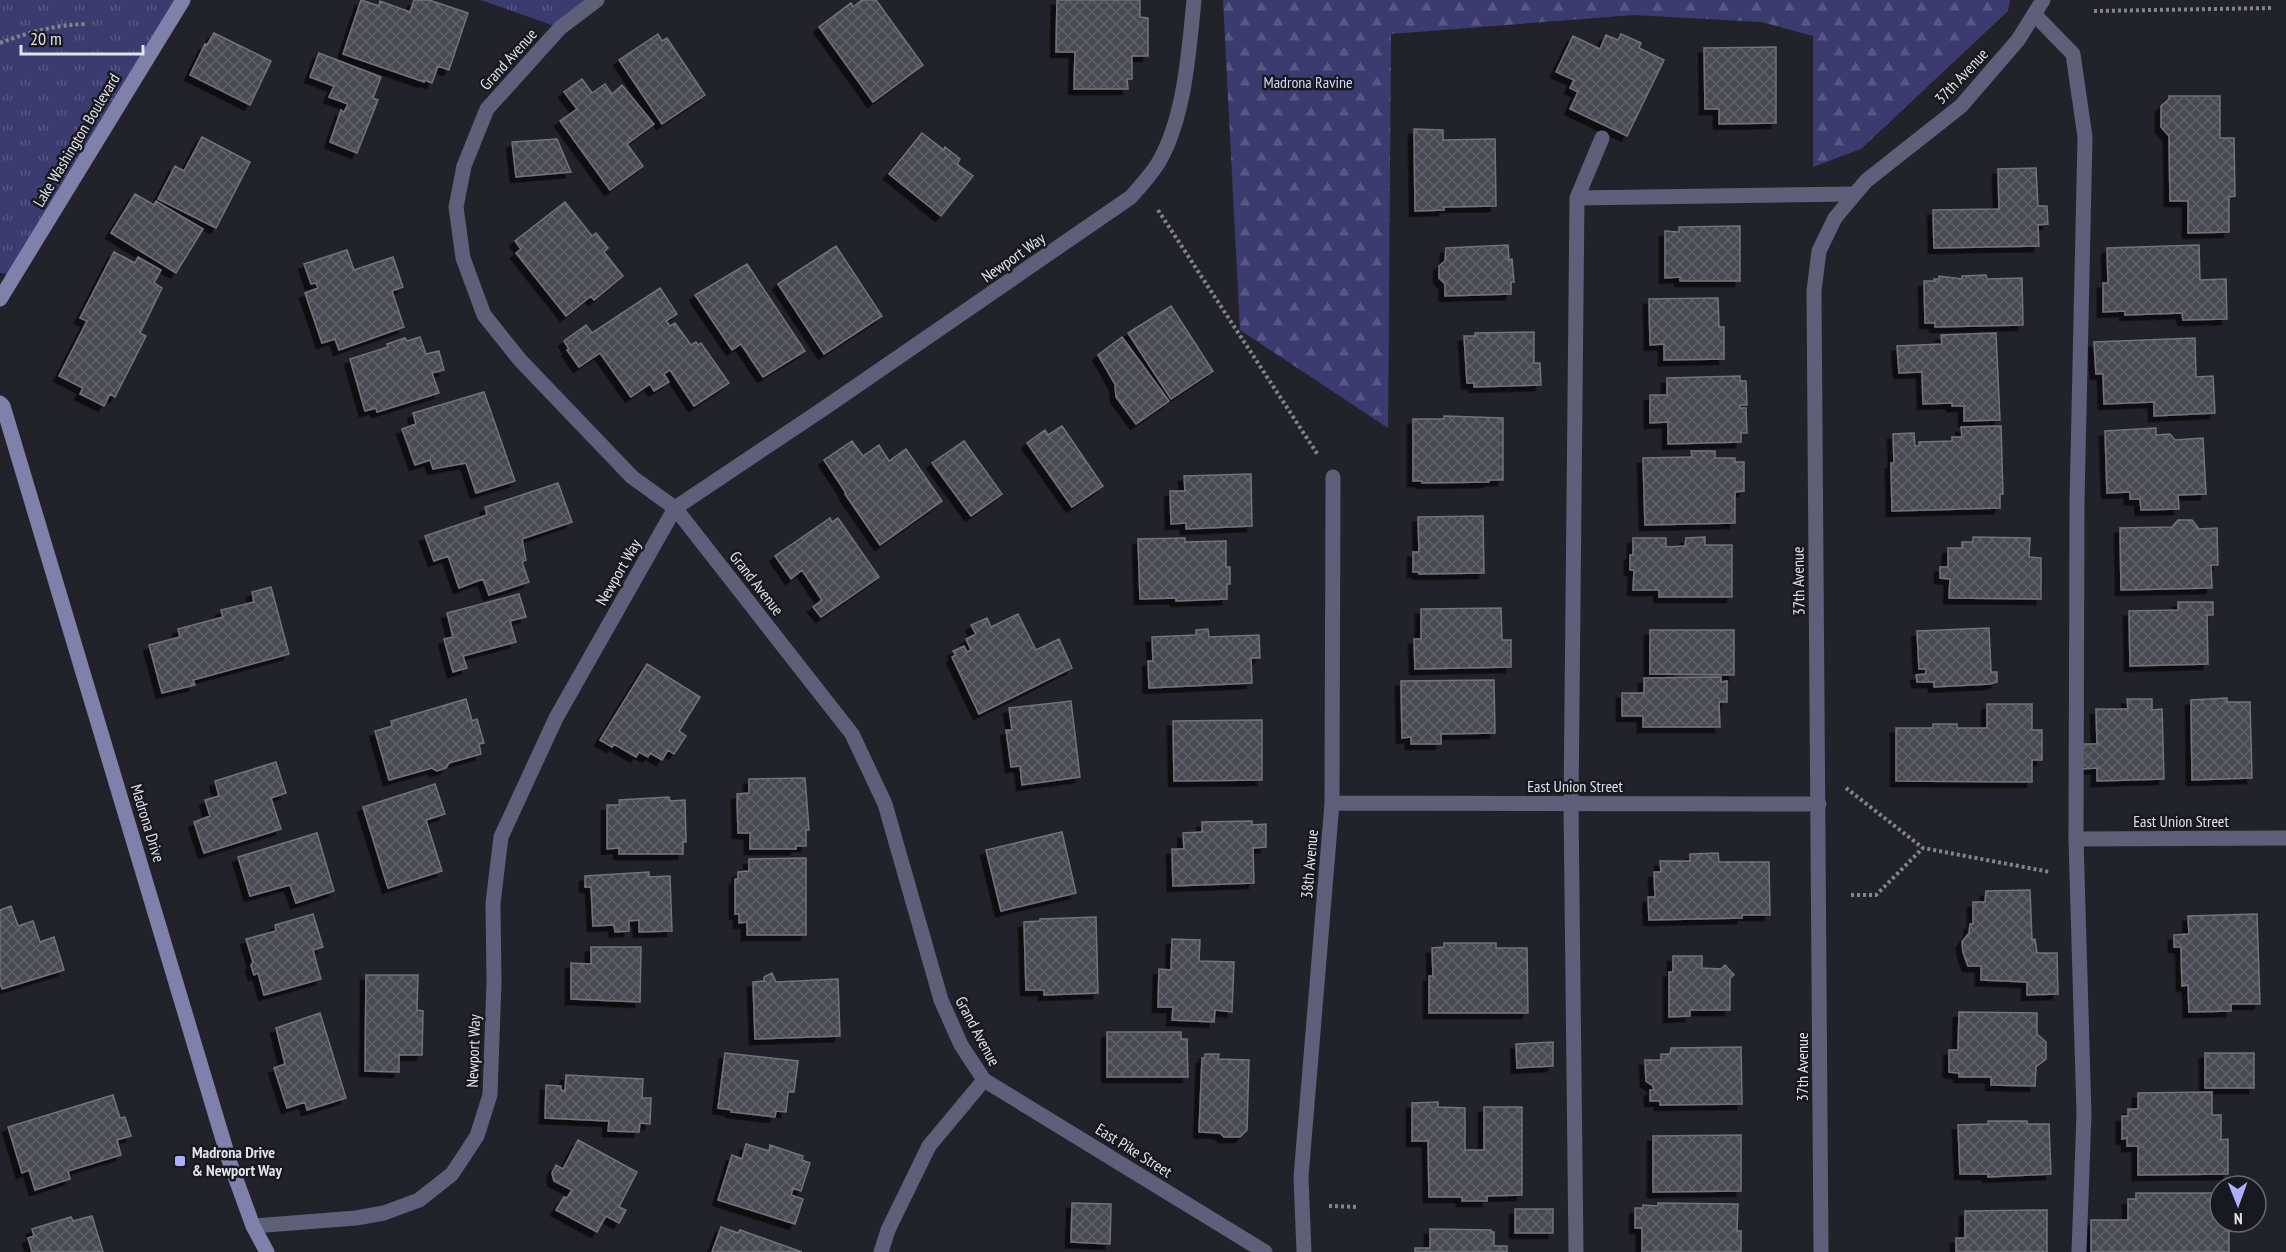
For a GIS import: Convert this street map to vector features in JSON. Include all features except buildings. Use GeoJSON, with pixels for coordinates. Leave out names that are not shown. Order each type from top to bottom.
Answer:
{"type":"FeatureCollection","features":[{"type":"Feature","properties":{"kind":"street","name":"Lake Washington Boulevard"},"geometry":{"type":"LineString","coordinates":[[0,298],[183,0]]}},
{"type":"Feature","properties":{"kind":"street","name":"Grand Avenue"},"geometry":{"type":"LineString","coordinates":[[597,0],[560,28],[487,109],[464,166],[456,207],[464,258],[484,315],[520,360],[632,477],[675,508],[852,734],[885,804],[941,1000],[961,1044],[984,1080],[929,1146],[888,1230],[881,1252]]}},
{"type":"Feature","properties":{"kind":"street","name":"Newport Way"},"geometry":{"type":"LineString","coordinates":[[253,1226],[356,1218],[384,1213],[419,1200],[452,1174],[477,1136],[490,1095],[494,982],[493,903],[501,837],[556,718],[675,508],[1131,197],[1160,161],[1178,113],[1194,0]]}},
{"type":"Feature","properties":{"kind":"street","name":"37th Avenue"},"geometry":{"type":"LineString","coordinates":[[1821,1252],[1814,291],[1819,251],[1835,218],[1854,194],[1866,181],[1961,106],[2018,40],[2043,0]]}},
{"type":"Feature","properties":{"kind":"street"},"geometry":{"type":"LineString","coordinates":[[2034,14],[2073,54],[2085,137],[2077,503],[2076,839],[2084,1114],[2079,1252]]}},
{"type":"Feature","properties":{"kind":"street"},"geometry":{"type":"LineString","coordinates":[[1576,1252],[1571,805],[1577,198],[1602,138]]}},
{"type":"Feature","properties":{"kind":"street"},"geometry":{"type":"LineString","coordinates":[[1577,198],[1854,194]]}},
{"type":"Feature","properties":{"kind":"street","name":"Madrona Drive"},"geometry":{"type":"LineString","coordinates":[[0,404],[3,406],[230,1163],[253,1226],[267,1252]]}},
{"type":"Feature","properties":{"kind":"street","name":"38th Avenue"},"geometry":{"type":"LineString","coordinates":[[1304,1252],[1301,1177],[1332,803],[1333,477]]}},
{"type":"Feature","properties":{"kind":"street","name":"East Union Street"},"geometry":{"type":"LineString","coordinates":[[1332,803],[1819,804]]}},
{"type":"Feature","properties":{"kind":"street","name":"East Union Street"},"geometry":{"type":"LineString","coordinates":[[2076,839],[2286,838]]}},
{"type":"Feature","properties":{"kind":"street","name":"East Pike Street"},"geometry":{"type":"LineString","coordinates":[[984,1080],[1265,1252]]}},
{"type":"Feature","properties":{"kind":"path"},"geometry":{"type":"LineString","coordinates":[[2094,11],[2274,8]]}},
{"type":"Feature","properties":{"kind":"path"},"geometry":{"type":"LineString","coordinates":[[0,43],[27,33],[60,25],[86,24]]}},
{"type":"Feature","properties":{"kind":"path"},"geometry":{"type":"LineString","coordinates":[[1163,217],[1324,463]]}},
{"type":"Feature","properties":{"kind":"path"},"geometry":{"type":"LineString","coordinates":[[1839,782],[1923,848],[2055,873]]}},
{"type":"Feature","properties":{"kind":"path"},"geometry":{"type":"LineString","coordinates":[[1851,895],[1876,895],[1923,848]]}},
{"type":"Feature","properties":{"kind":"path"},"geometry":{"type":"LineString","coordinates":[[1323,1206],[1359,1207]]}},
{"type":"Feature","properties":{"kind":"green space"},"geometry":{"type":"Polygon","coordinates":[[[0,0],[181,0],[15,275],[0,273],[0,0]]]}},
{"type":"Feature","properties":{"kind":"green space"},"geometry":{"type":"Polygon","coordinates":[[[481,0],[597,0],[560,28],[481,0]]]}},
{"type":"Feature","properties":{"kind":"green space","name":"Madrona Ravine"},"geometry":{"type":"Polygon","coordinates":[[[1223,0],[2010,0],[2008,11],[1861,149],[1813,167],[1813,36],[1761,22],[1634,15],[1391,34],[1388,428],[1240,330],[1223,0]]]}},
{"type":"Feature","properties":{"kind":"place","name":"Madrona Drive & Newport Way"},"geometry":{"type":"Point","coordinates":[180,1161]}}]}
